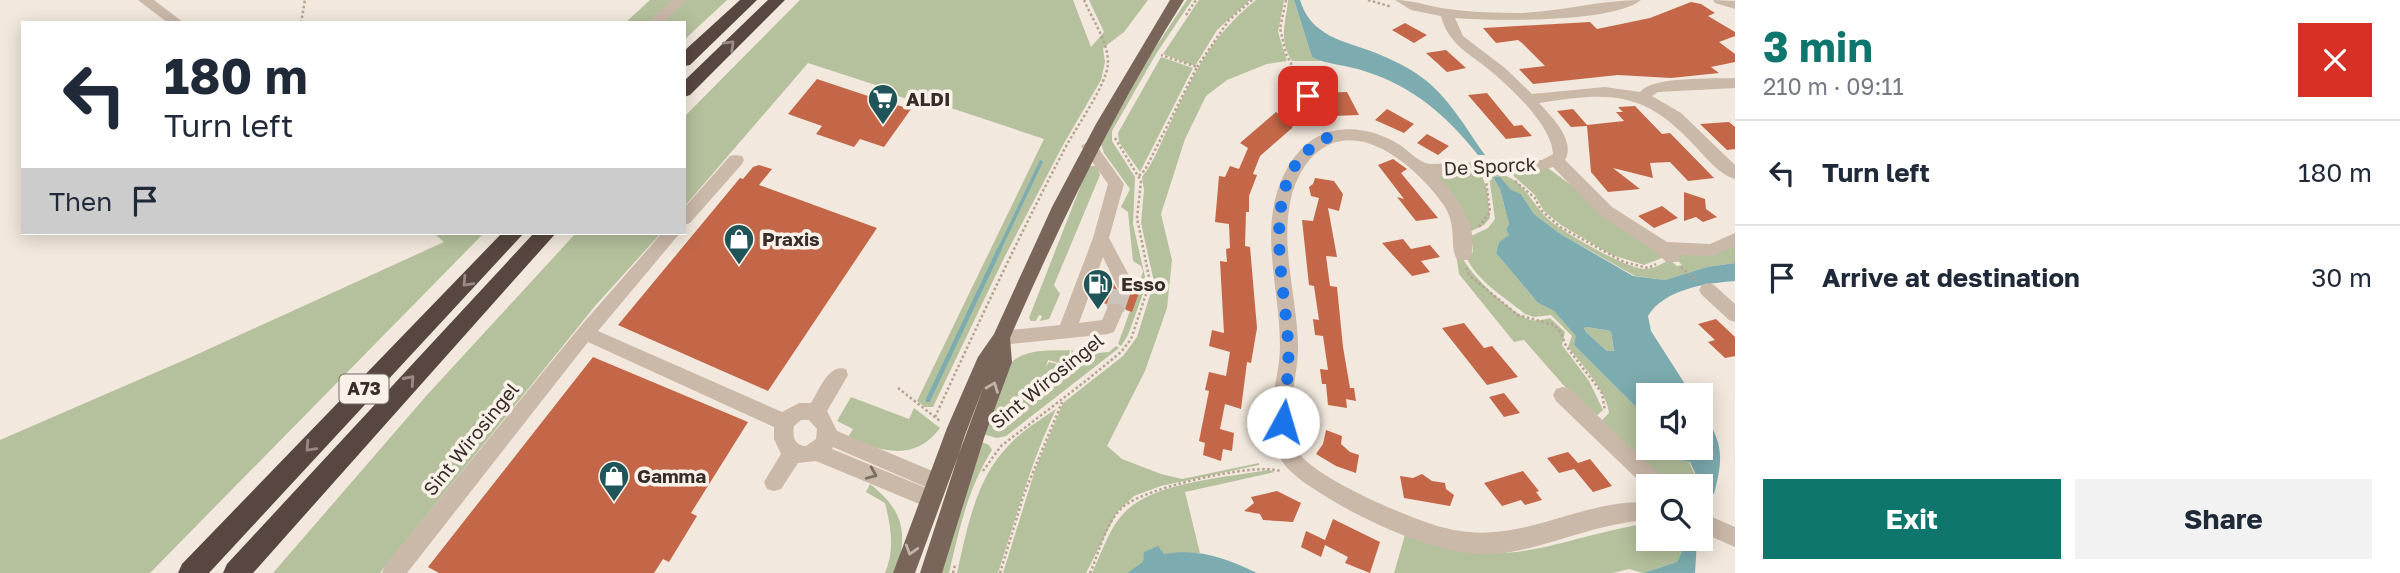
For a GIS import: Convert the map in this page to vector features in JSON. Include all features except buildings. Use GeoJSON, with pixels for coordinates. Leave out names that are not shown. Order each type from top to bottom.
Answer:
{"type":"FeatureCollection","features":[{"type":"Feature","properties":{"kind":"highway"},"geometry":{"type":"LineString","coordinates":[[686,59],[749,0]]}},
{"type":"Feature","properties":{"kind":"highway"},"geometry":{"type":"LineString","coordinates":[[686,89],[777,0]]}},
{"type":"Feature","properties":{"kind":"highway","name":"A73"},"geometry":{"type":"LineString","coordinates":[[191,573],[512,235]]}},
{"type":"Feature","properties":{"kind":"highway","name":"A73"},"geometry":{"type":"LineString","coordinates":[[236,573],[543,235]]}},
{"type":"Feature","properties":{"kind":"highway","name":"A73"},"geometry":{"type":"LineString","coordinates":[[255,573],[299,503]]}},
{"type":"Feature","properties":{"kind":"highway","name":"A73"},"geometry":{"type":"LineString","coordinates":[[185,573],[215,547]]}},
{"type":"Feature","properties":{"kind":"main road","name":"Sint Wirosingel"},"geometry":{"type":"LineString","coordinates":[[904,573],[932,490],[987,357],[1001,338],[1112,104],[1177,0]]}},
{"type":"Feature","properties":{"kind":"main road","name":"Sint Wirosingel"},"geometry":{"type":"LineString","coordinates":[[931,573],[954,498],[1003,362],[1001,338]]}},
{"type":"Feature","properties":{"kind":"main road"},"geometry":{"type":"LineString","coordinates":[[932,490],[954,498]]}},
{"type":"Feature","properties":{"kind":"street"},"geometry":{"type":"LineString","coordinates":[[145,0],[174,21]]}},
{"type":"Feature","properties":{"kind":"street"},"geometry":{"type":"LineString","coordinates":[[657,21],[680,0]]}},
{"type":"Feature","properties":{"kind":"street"},"geometry":{"type":"LineString","coordinates":[[1402,0],[1416,7],[1466,15],[1559,14],[1601,10],[1633,0]]}},
{"type":"Feature","properties":{"kind":"street"},"geometry":{"type":"LineString","coordinates":[[1720,0],[1735,5]]}},
{"type":"Feature","properties":{"kind":"street","name":"De Sporck"},"geometry":{"type":"LineString","coordinates":[[1329,137],[1350,134],[1379,141],[1422,169],[1543,164],[1556,160],[1562,151],[1561,142],[1506,77],[1456,37],[1447,13]]}},
{"type":"Feature","properties":{"kind":"street"},"geometry":{"type":"LineString","coordinates":[[1643,98],[1650,89],[1658,87],[1735,83]]}},
{"type":"Feature","properties":{"kind":"street"},"geometry":{"type":"LineString","coordinates":[[1527,100],[1597,90],[1643,98],[1675,117],[1735,173]]}},
{"type":"Feature","properties":{"kind":"street"},"geometry":{"type":"LineString","coordinates":[[1329,137],[1309,149],[1287,180],[1278,218],[1289,344],[1283,422],[1284,445],[1292,460],[1338,493],[1410,526],[1440,537],[1466,542],[1501,544],[1616,512],[1636,511]]}},
{"type":"Feature","properties":{"kind":"street"},"geometry":{"type":"LineString","coordinates":[[1066,333],[1101,238],[1116,184],[1090,146]]}},
{"type":"Feature","properties":{"kind":"street"},"geometry":{"type":"LineString","coordinates":[[686,217],[736,160]]}},
{"type":"Feature","properties":{"kind":"street"},"geometry":{"type":"LineString","coordinates":[[1556,160],[1607,211],[1669,253],[1712,250],[1735,239]]}},
{"type":"Feature","properties":{"kind":"street"},"geometry":{"type":"LineString","coordinates":[[1422,169],[1451,204],[1465,233],[1463,255]]}},
{"type":"Feature","properties":{"kind":"street","name":"Sint Wirosingel"},"geometry":{"type":"LineString","coordinates":[[393,573],[585,333],[670,235]]}},
{"type":"Feature","properties":{"kind":"street"},"geometry":{"type":"LineString","coordinates":[[1101,238],[1111,259],[1123,275],[1124,283]]}},
{"type":"Feature","properties":{"kind":"street"},"geometry":{"type":"LineString","coordinates":[[1708,290],[1735,315]]}},
{"type":"Feature","properties":{"kind":"street"},"geometry":{"type":"LineString","coordinates":[[1001,338],[1108,327],[1115,309]]}},
{"type":"Feature","properties":{"kind":"street"},"geometry":{"type":"LineString","coordinates":[[585,333],[784,422]]}},
{"type":"Feature","properties":{"kind":"street"},"geometry":{"type":"LineString","coordinates":[[815,413],[839,375]]}},
{"type":"Feature","properties":{"kind":"street"},"geometry":{"type":"LineString","coordinates":[[1563,395],[1645,474]]}},
{"type":"Feature","properties":{"kind":"street"},"geometry":{"type":"LineString","coordinates":[[774,482],[812,446],[826,423],[815,413],[795,414],[784,422],[781,429],[783,442],[812,446],[932,490]]}},
{"type":"Feature","properties":{"kind":"street"},"geometry":{"type":"LineString","coordinates":[[1713,527],[1735,537]]}},
{"type":"Feature","properties":{"kind":"path"},"geometry":{"type":"LineString","coordinates":[[301,21],[305,0]]}},
{"type":"Feature","properties":{"kind":"path"},"geometry":{"type":"LineString","coordinates":[[898,388],[935,417],[1008,259],[1073,132],[1105,78],[1108,63],[1106,49],[1084,0]]}},
{"type":"Feature","properties":{"kind":"path"},"geometry":{"type":"LineString","coordinates":[[1182,21],[1196,0]]}},
{"type":"Feature","properties":{"kind":"path"},"geometry":{"type":"LineString","coordinates":[[1115,132],[1114,137],[1139,176],[1145,170],[1197,67],[1229,20],[1252,0]]}},
{"type":"Feature","properties":{"kind":"path"},"geometry":{"type":"LineString","coordinates":[[1286,0],[1280,28],[1286,54],[1329,137]]}},
{"type":"Feature","properties":{"kind":"path"},"geometry":{"type":"LineString","coordinates":[[1155,63],[1160,54],[1197,67]]}},
{"type":"Feature","properties":{"kind":"path","name":"Sint Wirosingel"},"geometry":{"type":"LineString","coordinates":[[983,473],[1001,446],[1063,399],[1127,345],[1150,282],[1137,218],[1139,176]]}},
{"type":"Feature","properties":{"kind":"path"},"geometry":{"type":"LineString","coordinates":[[1465,233],[1488,221],[1492,212],[1486,176]]}},
{"type":"Feature","properties":{"kind":"path"},"geometry":{"type":"LineString","coordinates":[[1511,177],[1535,198],[1541,210],[1560,227],[1623,262],[1648,268],[1669,253]]}},
{"type":"Feature","properties":{"kind":"path"},"geometry":{"type":"LineString","coordinates":[[1463,255],[1463,263],[1471,276],[1499,302],[1518,315],[1554,325],[1561,333],[1566,346],[1602,393],[1605,409],[1600,432]]}},
{"type":"Feature","properties":{"kind":"path"},"geometry":{"type":"LineString","coordinates":[[1000,573],[1024,494],[1063,399]]}},
{"type":"Feature","properties":{"kind":"path"},"geometry":{"type":"LineString","coordinates":[[1090,573],[1104,539],[1119,514],[1125,505],[1139,498],[1175,485],[1268,467],[1298,478],[1313,476]]}},
{"type":"Feature","properties":{"kind":"path"},"geometry":{"type":"LineString","coordinates":[[953,573],[958,553]]}},
{"type":"Feature","properties":{"kind":"green space"},"geometry":{"type":"Polygon","coordinates":[[[650,0],[673,0],[651,21],[627,21],[650,0]]]}},
{"type":"Feature","properties":{"kind":"green space"},"geometry":{"type":"Polygon","coordinates":[[[686,0],[727,0],[686,38],[686,21],[664,21],[686,0]]]}},
{"type":"Feature","properties":{"kind":"green space"},"geometry":{"type":"Polygon","coordinates":[[[800,0],[1073,0],[1091,47],[1104,32],[1089,0],[1148,0],[1124,32],[1103,48],[1105,62],[1101,80],[1063,145],[1004,258],[933,407],[925,407],[917,401],[1044,139],[933,102],[929,107],[890,93],[891,90],[808,63],[686,205],[686,115],[800,0]]]}},
{"type":"Feature","properties":{"kind":"green space"},"geometry":{"type":"Polygon","coordinates":[[[1187,0],[1192,0],[1156,54],[1112,131],[1112,141],[1135,177],[1133,224],[1145,277],[1144,291],[1128,335],[1121,346],[1118,344],[1132,311],[1143,271],[1141,266],[1133,261],[1128,212],[1121,207],[1130,189],[1104,153],[1101,144],[1147,60],[1187,0]]]}},
{"type":"Feature","properties":{"kind":"green space"},"geometry":{"type":"Polygon","coordinates":[[[1199,0],[1250,0],[1217,30],[1195,66],[1163,54],[1199,0]]]}},
{"type":"Feature","properties":{"kind":"green space"},"geometry":{"type":"Polygon","coordinates":[[[1256,0],[1284,0],[1278,32],[1287,61],[1267,64],[1227,80],[1206,96],[1185,139],[1161,214],[1172,260],[1167,308],[1145,371],[1107,446],[1122,459],[1182,479],[1259,465],[1161,486],[1134,496],[1117,512],[1086,573],[1003,573],[1035,470],[1063,403],[1123,356],[1137,337],[1154,282],[1141,223],[1144,190],[1142,177],[1205,56],[1227,27],[1256,0]]]}},
{"type":"Feature","properties":{"kind":"green space"},"geometry":{"type":"Polygon","coordinates":[[[1288,0],[1294,0],[1312,57],[1322,61],[1292,61],[1284,38],[1288,0]]]}},
{"type":"Feature","properties":{"kind":"green space"},"geometry":{"type":"Polygon","coordinates":[[[1161,57],[1193,68],[1140,172],[1119,142],[1118,133],[1161,57]]]}},
{"type":"Feature","properties":{"kind":"green space"},"geometry":{"type":"Polygon","coordinates":[[[1097,166],[1100,175],[1054,285],[1060,294],[1049,319],[1040,321],[1042,316],[1039,315],[1036,321],[1031,321],[1029,318],[1088,167],[1097,166]]]}},
{"type":"Feature","properties":{"kind":"green space"},"geometry":{"type":"Polygon","coordinates":[[[1548,168],[1667,256],[1644,265],[1612,255],[1561,225],[1544,211],[1535,195],[1507,170],[1548,168]]]}},
{"type":"Feature","properties":{"kind":"green space"},"geometry":{"type":"Polygon","coordinates":[[[1481,172],[1487,190],[1490,218],[1484,225],[1467,233],[1433,175],[1481,172]]]}},
{"type":"Feature","properties":{"kind":"green space"},"geometry":{"type":"Polygon","coordinates":[[[1496,174],[1513,179],[1548,219],[1595,249],[1636,267],[1648,269],[1670,260],[1677,266],[1682,265],[1673,256],[1675,252],[1735,243],[1735,263],[1707,267],[1665,280],[1635,276],[1559,233],[1534,214],[1521,194],[1511,191],[1499,177],[1493,177],[1500,189],[1509,224],[1506,230],[1509,235],[1499,242],[1496,253],[1538,303],[1554,311],[1577,336],[1574,345],[1636,407],[1636,460],[1689,462],[1694,474],[1652,474],[1641,467],[1598,424],[1609,413],[1607,405],[1593,378],[1568,347],[1572,336],[1551,315],[1534,317],[1525,314],[1484,281],[1471,265],[1466,256],[1473,252],[1473,245],[1467,238],[1488,228],[1495,219],[1489,176],[1496,174]]]}},
{"type":"Feature","properties":{"kind":"green space"},"geometry":{"type":"Polygon","coordinates":[[[436,235],[482,235],[150,573],[0,573],[0,440],[444,242],[436,235]]]}},
{"type":"Feature","properties":{"kind":"green space"},"geometry":{"type":"Polygon","coordinates":[[[574,235],[659,235],[595,306],[380,573],[273,573],[427,395],[574,235]]]}},
{"type":"Feature","properties":{"kind":"green space"},"geometry":{"type":"Polygon","coordinates":[[[1456,253],[1461,254],[1471,271],[1490,291],[1520,315],[1531,320],[1550,318],[1565,332],[1562,345],[1589,381],[1603,410],[1593,419],[1524,340],[1514,342],[1459,274],[1456,253]]]}},
{"type":"Feature","properties":{"kind":"green space"},"geometry":{"type":"Polygon","coordinates":[[[1584,328],[1611,331],[1614,352],[1607,351],[1586,332],[1584,328]]]}},
{"type":"Feature","properties":{"kind":"green space"},"geometry":{"type":"Polygon","coordinates":[[[1116,346],[1119,348],[1006,436],[997,438],[982,434],[1009,365],[1015,360],[1029,353],[1070,350],[1067,365],[1048,360],[1046,367],[1049,362],[1066,366],[1064,377],[1054,375],[1065,379],[1072,349],[1073,352],[1084,351],[1085,354],[1109,352],[1116,346]]]}},
{"type":"Feature","properties":{"kind":"green space"},"geometry":{"type":"Polygon","coordinates":[[[851,397],[909,419],[914,408],[940,428],[930,439],[909,450],[873,447],[848,437],[853,429],[837,421],[851,397]]]}},
{"type":"Feature","properties":{"kind":"green space"},"geometry":{"type":"Polygon","coordinates":[[[1056,409],[1031,469],[998,573],[957,573],[974,505],[988,473],[1014,440],[1056,409]]]}},
{"type":"Feature","properties":{"kind":"green space"},"geometry":{"type":"Polygon","coordinates":[[[979,441],[989,445],[992,450],[970,494],[949,573],[938,573],[979,441]]]}},
{"type":"Feature","properties":{"kind":"green space"},"geometry":{"type":"Polygon","coordinates":[[[1269,470],[1275,472],[1185,492],[1200,553],[1172,553],[1143,558],[1144,562],[1127,573],[1092,573],[1114,525],[1138,502],[1172,487],[1192,482],[1269,470]]]}},
{"type":"Feature","properties":{"kind":"green space"},"geometry":{"type":"Polygon","coordinates":[[[870,484],[890,504],[900,523],[902,546],[896,573],[885,573],[891,547],[889,521],[885,503],[866,492],[870,484]]]}},
{"type":"Feature","properties":{"kind":"green space"},"geometry":{"type":"Polygon","coordinates":[[[1636,525],[1636,551],[1682,551],[1677,562],[1643,573],[1629,569],[1612,573],[1394,573],[1405,535],[1471,552],[1498,553],[1550,546],[1636,525]]]}},
{"type":"Feature","properties":{"kind":"water"},"geometry":{"type":"Polygon","coordinates":[[[1294,0],[1300,0],[1312,22],[1330,36],[1389,58],[1424,79],[1450,105],[1485,155],[1478,155],[1441,115],[1398,85],[1364,71],[1312,57],[1294,0]]]}},
{"type":"Feature","properties":{"kind":"water"},"geometry":{"type":"Polygon","coordinates":[[[1493,177],[1500,177],[1511,190],[1521,194],[1534,214],[1559,233],[1633,276],[1665,280],[1707,267],[1735,263],[1735,281],[1687,289],[1664,299],[1648,316],[1651,331],[1684,383],[1636,383],[1636,407],[1574,345],[1576,336],[1554,311],[1538,303],[1496,253],[1499,242],[1509,235],[1506,230],[1509,224],[1500,189],[1493,177]],[[1584,328],[1607,351],[1614,351],[1611,331],[1584,328]]]}},
{"type":"Feature","properties":{"kind":"water"},"geometry":{"type":"Polygon","coordinates":[[[1713,429],[1720,450],[1714,494],[1713,474],[1696,474],[1690,462],[1680,460],[1713,460],[1713,429]]]}},
{"type":"Feature","properties":{"kind":"water"},"geometry":{"type":"Polygon","coordinates":[[[1158,546],[1164,554],[1201,553],[1257,573],[1127,573],[1143,562],[1144,552],[1158,546]]]}},
{"type":"Feature","properties":{"kind":"water"},"geometry":{"type":"Polygon","coordinates":[[[1682,551],[1696,551],[1695,573],[1643,573],[1677,562],[1682,551]]]}},
{"type":"Feature","properties":{"kind":"waterway"},"geometry":{"type":"LineString","coordinates":[[998,252],[1041,162]]}},
{"type":"Feature","properties":{"kind":"waterway"},"geometry":{"type":"LineString","coordinates":[[928,400],[999,250]]}},
{"type":"Feature","properties":{"kind":"tunnel"},"geometry":{"type":"LineString","coordinates":[[1115,309],[1124,283]]}},
{"type":"Feature","properties":{"kind":"place","name":"ALDI"},"geometry":{"type":"Point","coordinates":[883,126]}},
{"type":"Feature","properties":{"kind":"place","name":"Praxis"},"geometry":{"type":"Point","coordinates":[739,266]}},
{"type":"Feature","properties":{"kind":"place","name":"Esso"},"geometry":{"type":"Point","coordinates":[1098,311]}},
{"type":"Feature","properties":{"kind":"place","name":"Gamma"},"geometry":{"type":"Point","coordinates":[614,503]}},
{"type":"Feature","properties":{"kind":"route"},"geometry":{"type":"LineString","coordinates":[[1283,422],[1289,344],[1278,218],[1287,180],[1309,149],[1329,137],[1308,96]]}}]}
